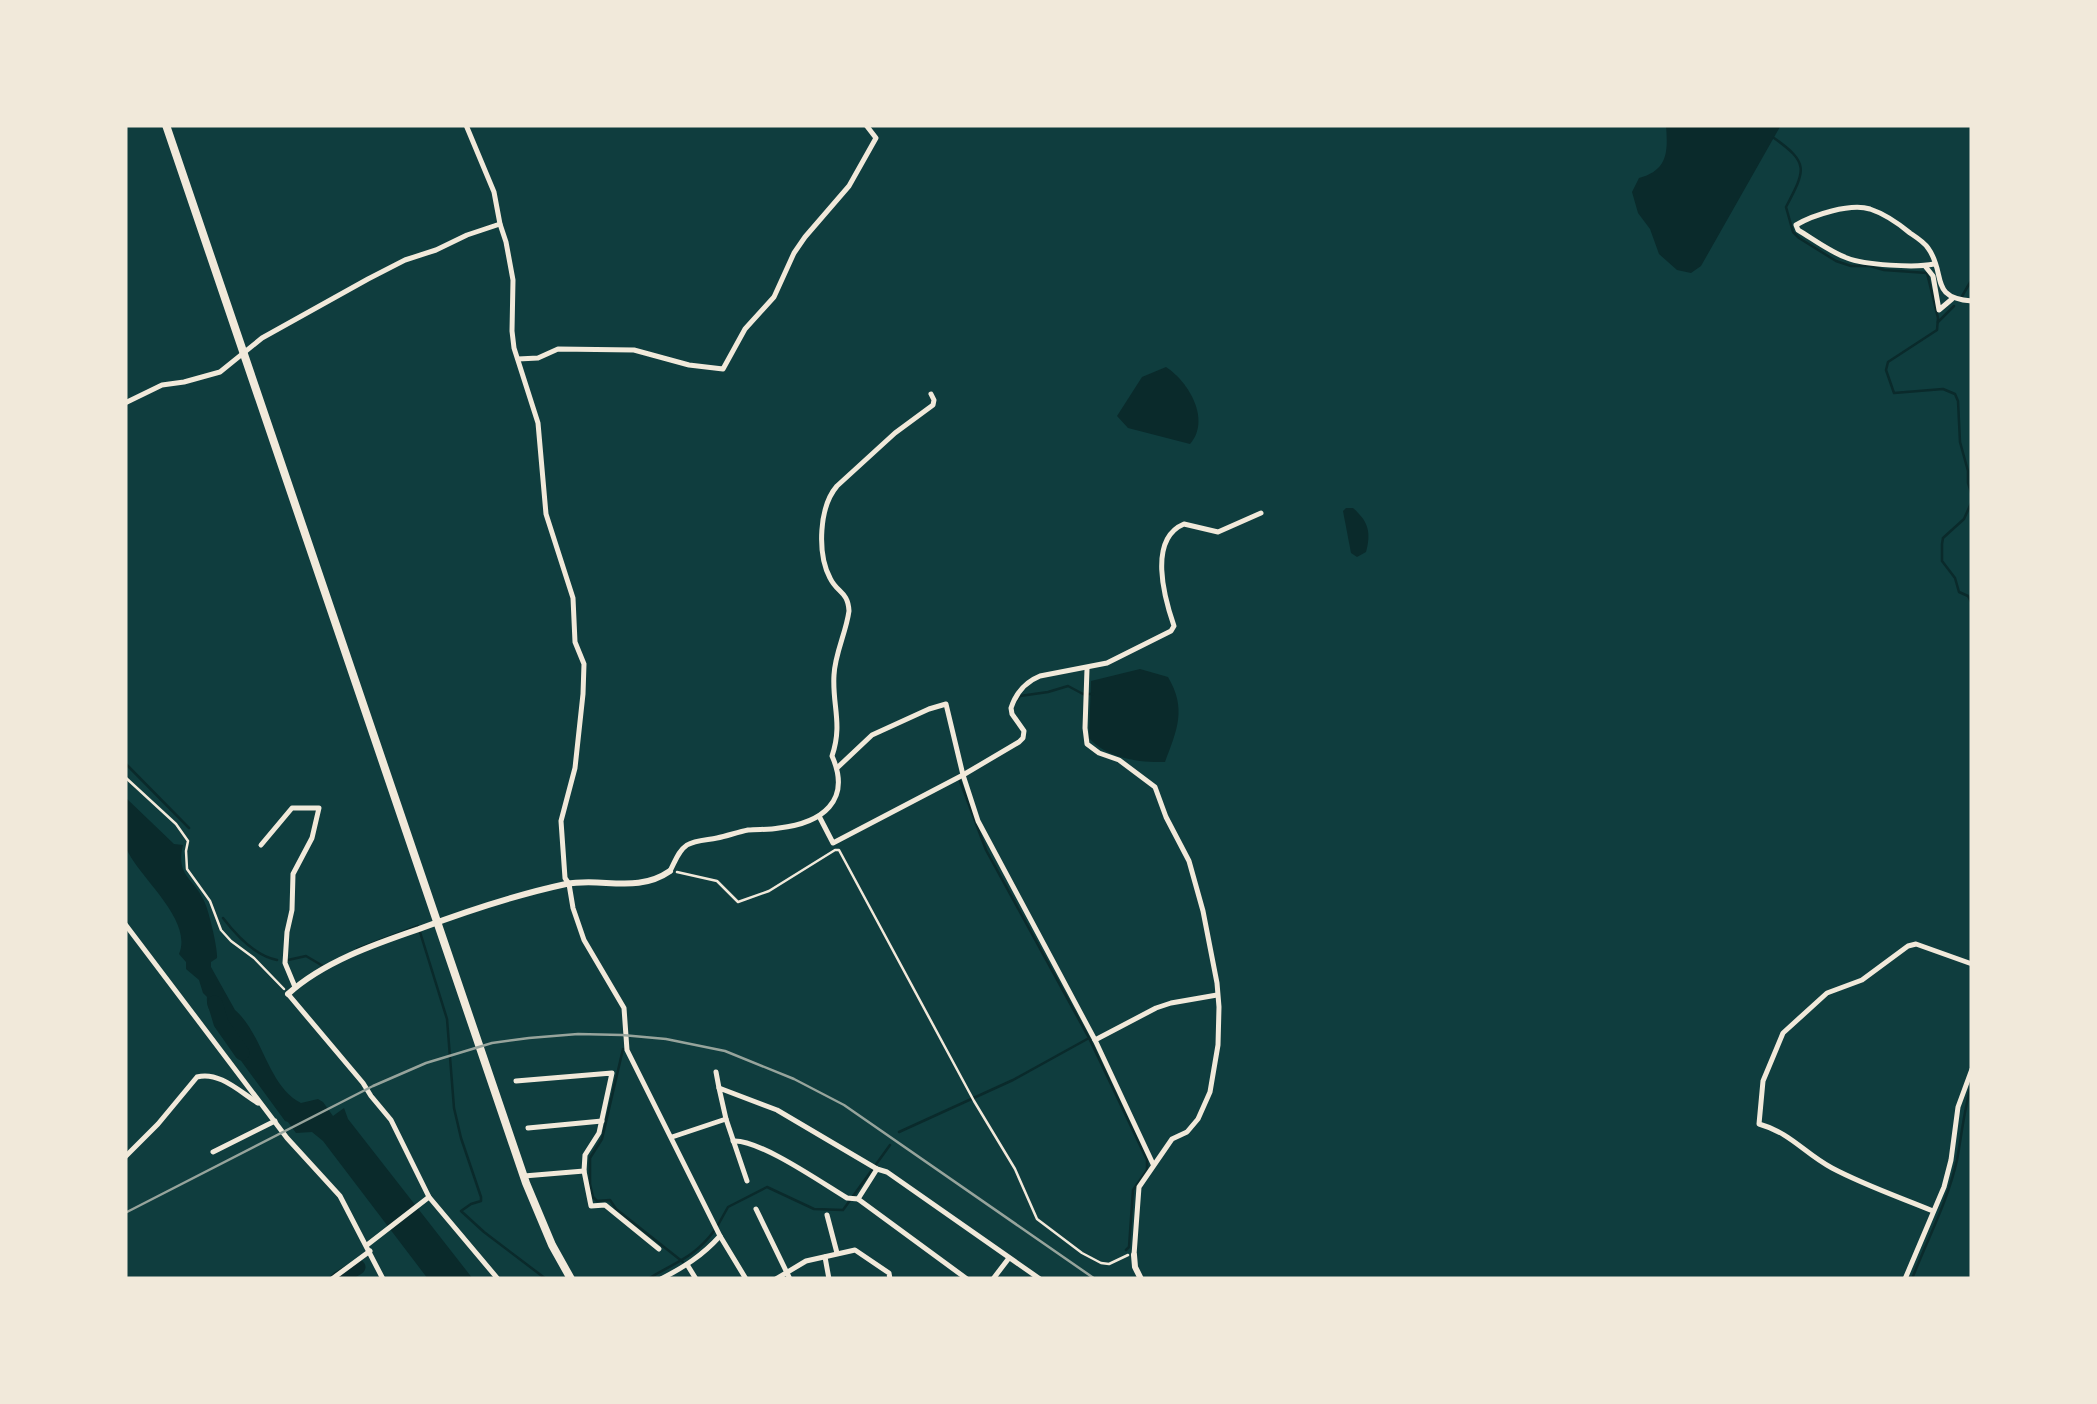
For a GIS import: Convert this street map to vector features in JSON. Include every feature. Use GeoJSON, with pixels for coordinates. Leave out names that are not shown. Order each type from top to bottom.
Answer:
{"type":"FeatureCollection","features":[{"type":"Feature","properties":{"kind":"highway"},"geometry":{"type":"LineString","coordinates":[[166,125],[524,1176],[570,1279]]}},
{"type":"Feature","properties":{"kind":"main road"},"geometry":{"type":"LineString","coordinates":[[292,990],[366,948],[437,920],[569,884],[640,884],[670,871]]}},
{"type":"Feature","properties":{"kind":"main road"},"geometry":{"type":"LineString","coordinates":[[1134,1254],[1141,1279]]}},
{"type":"Feature","properties":{"kind":"street"},"geometry":{"type":"LineString","coordinates":[[466,125],[494,192],[506,242],[513,280],[512,331],[538,423],[546,514],[573,598],[576,642],[584,664],[575,768],[561,820],[564,878],[584,940],[624,1008],[627,1050],[720,1236],[746,1279]]}},
{"type":"Feature","properties":{"kind":"street"},"geometry":{"type":"LineString","coordinates":[[518,359],[538,358],[558,349],[634,350],[689,365],[723,369],[746,329],[774,297],[794,253],[855,176],[876,138],[866,125]]}},
{"type":"Feature","properties":{"kind":"street"},"geometry":{"type":"LineString","coordinates":[[1934,264],[1893,265],[1845,258],[1798,230],[1796,225],[1811,216],[1870,209],[1892,219],[1928,247],[1946,295],[1972,302]]}},
{"type":"Feature","properties":{"kind":"street"},"geometry":{"type":"LineString","coordinates":[[125,404],[156,387],[220,372],[243,352],[295,320],[404,260],[500,224]]}},
{"type":"Feature","properties":{"kind":"street"},"geometry":{"type":"LineString","coordinates":[[1925,266],[1932,276],[1940,310],[1952,299]]}},
{"type":"Feature","properties":{"kind":"street"},"geometry":{"type":"LineString","coordinates":[[670,871],[681,850],[692,842],[748,830],[787,827],[819,816],[833,801],[840,786],[832,756],[838,713],[833,677],[848,622],[849,600],[829,578],[822,536],[825,506],[838,486],[895,433],[933,405],[930,394]]}},
{"type":"Feature","properties":{"kind":"street"},"geometry":{"type":"LineString","coordinates":[[819,816],[833,843],[963,775],[1023,738],[1024,731],[1011,708],[1020,690],[1031,680],[1122,657],[1171,631],[1174,626],[1162,578],[1162,559],[1165,540],[1175,528],[1184,524],[1218,532],[1261,514]]}},
{"type":"Feature","properties":{"kind":"street"},"geometry":{"type":"LineString","coordinates":[[1087,668],[1087,744],[1119,760],[1154,787],[1188,861],[1203,911],[1217,995],[1218,1045],[1205,1106],[1187,1132],[1172,1139],[1139,1186],[1134,1254]]}},
{"type":"Feature","properties":{"kind":"street"},"geometry":{"type":"LineString","coordinates":[[837,768],[872,735],[946,704],[978,822],[1095,1040],[1153,1164]]}},
{"type":"Feature","properties":{"kind":"street"},"geometry":{"type":"LineString","coordinates":[[262,846],[292,808],[319,808],[312,838],[293,874],[285,963],[292,990],[391,1120],[428,1198],[498,1279]]}},
{"type":"Feature","properties":{"kind":"street"},"geometry":{"type":"LineString","coordinates":[[125,924],[262,1105],[340,1196],[382,1279]]}},
{"type":"Feature","properties":{"kind":"street"},"geometry":{"type":"LineString","coordinates":[[1933,1210],[1843,1174],[1788,1136],[1759,1124],[1761,1090],[1783,1033],[1828,993],[1862,980],[1916,944],[1972,964]]}},
{"type":"Feature","properties":{"kind":"street"},"geometry":{"type":"LineString","coordinates":[[1095,1040],[1156,1008],[1217,995]]}},
{"type":"Feature","properties":{"kind":"street"},"geometry":{"type":"LineString","coordinates":[[1905,1279],[1949,1172],[1958,1106],[1972,1069]]}},
{"type":"Feature","properties":{"kind":"street"},"geometry":{"type":"LineString","coordinates":[[716,1072],[732,1141],[747,1181]]}},
{"type":"Feature","properties":{"kind":"street"},"geometry":{"type":"LineString","coordinates":[[516,1081],[612,1074],[599,1133],[585,1155],[591,1206],[605,1206],[659,1249]]}},
{"type":"Feature","properties":{"kind":"street"},"geometry":{"type":"LineString","coordinates":[[125,1157],[197,1078],[214,1076],[262,1105]]}},
{"type":"Feature","properties":{"kind":"street"},"geometry":{"type":"LineString","coordinates":[[718,1088],[778,1110],[887,1172],[1040,1279]]}},
{"type":"Feature","properties":{"kind":"street"},"geometry":{"type":"LineString","coordinates":[[670,1137],[726,1119]]}},
{"type":"Feature","properties":{"kind":"street"},"geometry":{"type":"LineString","coordinates":[[213,1152],[275,1121]]}},
{"type":"Feature","properties":{"kind":"street"},"geometry":{"type":"LineString","coordinates":[[528,1128],[602,1121]]}},
{"type":"Feature","properties":{"kind":"street"},"geometry":{"type":"LineString","coordinates":[[732,1141],[744,1140],[853,1198],[967,1279]]}},
{"type":"Feature","properties":{"kind":"street"},"geometry":{"type":"LineString","coordinates":[[853,1198],[875,1167]]}},
{"type":"Feature","properties":{"kind":"street"},"geometry":{"type":"LineString","coordinates":[[524,1176],[584,1171]]}},
{"type":"Feature","properties":{"kind":"street"},"geometry":{"type":"LineString","coordinates":[[332,1279],[428,1198]]}},
{"type":"Feature","properties":{"kind":"street"},"geometry":{"type":"LineString","coordinates":[[756,1209],[789,1275]]}},
{"type":"Feature","properties":{"kind":"street"},"geometry":{"type":"LineString","coordinates":[[828,1215],[838,1253]]}},
{"type":"Feature","properties":{"kind":"street"},"geometry":{"type":"LineString","coordinates":[[661,1279],[688,1266],[720,1236]]}},
{"type":"Feature","properties":{"kind":"street"},"geometry":{"type":"LineString","coordinates":[[776,1279],[789,1275],[806,1261],[855,1250],[889,1273],[890,1279]]}},
{"type":"Feature","properties":{"kind":"street"},"geometry":{"type":"LineString","coordinates":[[825,1256],[830,1279]]}},
{"type":"Feature","properties":{"kind":"street"},"geometry":{"type":"LineString","coordinates":[[993,1279],[1009,1258]]}},
{"type":"Feature","properties":{"kind":"street"},"geometry":{"type":"LineString","coordinates":[[688,1266],[696,1279]]}},
{"type":"Feature","properties":{"kind":"path"},"geometry":{"type":"LineString","coordinates":[[125,777],[176,824],[188,841],[186,869],[210,901],[226,936],[292,990]]}},
{"type":"Feature","properties":{"kind":"path"},"geometry":{"type":"LineString","coordinates":[[670,871],[717,881],[738,902],[768,892],[839,850],[1015,1169],[1036,1219],[1101,1264],[1134,1254]]}},
{"type":"Feature","properties":{"kind":"water"},"geometry":{"type":"Polygon","coordinates":[[[1666,125],[1781,125],[1701,266],[1691,273],[1677,270],[1659,254],[1632,192],[1639,178],[1661,165],[1667,144],[1666,125]]]}},
{"type":"Feature","properties":{"kind":"water"},"geometry":{"type":"Polygon","coordinates":[[[1166,367],[1189,392],[1198,413],[1196,434],[1190,444],[1128,428],[1117,416],[1142,377],[1166,367]]]}},
{"type":"Feature","properties":{"kind":"water"},"geometry":{"type":"Polygon","coordinates":[[[1353,508],[1367,528],[1366,552],[1357,557],[1351,553],[1343,511],[1353,508]]]}},
{"type":"Feature","properties":{"kind":"water"},"geometry":{"type":"Polygon","coordinates":[[[1140,669],[1168,677],[1177,699],[1176,729],[1165,762],[1124,758],[1089,738],[1091,681],[1140,669]]]}},
{"type":"Feature","properties":{"kind":"water"},"geometry":{"type":"Polygon","coordinates":[[[125,797],[174,844],[183,845],[184,871],[205,903],[213,931],[217,958],[211,967],[281,1085],[301,1103],[318,1099],[333,1116],[344,1108],[348,1119],[473,1279],[428,1279],[323,1141],[312,1132],[296,1133],[228,1043],[235,1036],[212,1014],[199,980],[186,969],[179,954],[179,928],[173,915],[126,847],[125,797]]]}},
{"type":"Feature","properties":{"kind":"waterway"},"geometry":{"type":"LineString","coordinates":[[1774,138],[1793,154],[1801,168],[1786,207],[1793,232],[1799,238],[1851,266],[1927,273],[1938,318],[1937,330],[1888,362],[1886,370],[1894,393],[1943,389],[1955,394],[1972,496]]}},
{"type":"Feature","properties":{"kind":"waterway"},"geometry":{"type":"LineString","coordinates":[[1961,298],[1972,279]]}},
{"type":"Feature","properties":{"kind":"waterway"},"geometry":{"type":"LineString","coordinates":[[1938,322],[1954,306]]}},
{"type":"Feature","properties":{"kind":"waterway"},"geometry":{"type":"LineString","coordinates":[[1972,501],[1964,519],[1943,538],[1942,544],[1942,561],[1955,578],[1959,592],[1968,596],[1972,604]]}},
{"type":"Feature","properties":{"kind":"waterway"},"geometry":{"type":"LineString","coordinates":[[1016,701],[1020,696],[1068,686],[1083,694],[1093,694]]}},
{"type":"Feature","properties":{"kind":"waterway"},"geometry":{"type":"LineString","coordinates":[[125,763],[189,828]]}},
{"type":"Feature","properties":{"kind":"waterway"},"geometry":{"type":"LineString","coordinates":[[960,781],[986,850],[1089,1038],[1147,1160],[1147,1170],[1133,1190],[1126,1250]]}},
{"type":"Feature","properties":{"kind":"waterway"},"geometry":{"type":"LineString","coordinates":[[1972,882],[1972,890]]}},
{"type":"Feature","properties":{"kind":"waterway"},"geometry":{"type":"LineString","coordinates":[[223,918],[254,949],[277,960]]}},
{"type":"Feature","properties":{"kind":"waterway"},"geometry":{"type":"LineString","coordinates":[[357,949],[418,926]]}},
{"type":"Feature","properties":{"kind":"waterway"},"geometry":{"type":"LineString","coordinates":[[420,932],[447,1019],[454,1108],[481,1197],[481,1201],[461,1211],[546,1279]]}},
{"type":"Feature","properties":{"kind":"waterway"},"geometry":{"type":"LineString","coordinates":[[288,960],[306,956],[323,966]]}},
{"type":"Feature","properties":{"kind":"waterway"},"geometry":{"type":"LineString","coordinates":[[215,1003],[221,1023],[242,1053]]}},
{"type":"Feature","properties":{"kind":"waterway"},"geometry":{"type":"LineString","coordinates":[[899,1132],[1013,1080],[1089,1038]]}},
{"type":"Feature","properties":{"kind":"waterway"},"geometry":{"type":"LineString","coordinates":[[623,1049],[602,1139],[590,1158],[593,1197],[597,1201],[610,1200],[683,1262]]}},
{"type":"Feature","properties":{"kind":"waterway"},"geometry":{"type":"LineString","coordinates":[[1912,1279],[1953,1175],[1972,1082]]}},
{"type":"Feature","properties":{"kind":"waterway"},"geometry":{"type":"LineString","coordinates":[[718,1225],[728,1207],[767,1187],[814,1209],[843,1210],[890,1145]]}},
{"type":"Feature","properties":{"kind":"waterway"},"geometry":{"type":"LineString","coordinates":[[648,1279],[691,1254],[714,1231]]}},
{"type":"Feature","properties":{"kind":"waterway"},"geometry":{"type":"LineString","coordinates":[[338,1279],[358,1267]]}},
{"type":"Feature","properties":{"kind":"railway"},"geometry":{"type":"LineString","coordinates":[[125,1213],[373,1086],[426,1063],[492,1043],[578,1034],[622,1035],[725,1051],[794,1079],[844,1105],[1095,1279]]}}]}
